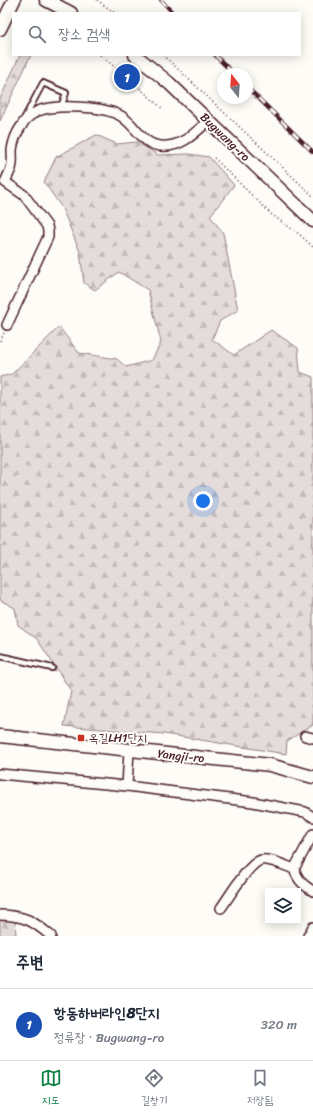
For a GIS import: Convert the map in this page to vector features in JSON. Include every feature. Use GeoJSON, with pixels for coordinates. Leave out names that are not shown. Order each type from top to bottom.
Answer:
{"type":"FeatureCollection","features":[{"type":"Feature","properties":{"kind":"street"},"geometry":{"type":"LineString","coordinates":[[0,29],[14,0]]}},
{"type":"Feature","properties":{"kind":"street"},"geometry":{"type":"LineString","coordinates":[[46,0],[69,12]]}},
{"type":"Feature","properties":{"kind":"street","name":"Bugwang-ro"},"geometry":{"type":"LineString","coordinates":[[136,56],[169,83],[313,221]]}},
{"type":"Feature","properties":{"kind":"street"},"geometry":{"type":"LineString","coordinates":[[0,191],[11,169],[13,144],[22,124],[30,116],[37,112],[61,107],[96,109],[113,112],[128,121],[144,139],[152,144],[161,146],[169,146],[180,143],[190,137],[208,121]]}},
{"type":"Feature","properties":{"kind":"street"},"geometry":{"type":"LineString","coordinates":[[4,182],[24,195],[47,226],[48,231],[48,236],[8,325]]}},
{"type":"Feature","properties":{"kind":"street","name":"Yangji-ro"},"geometry":{"type":"LineString","coordinates":[[0,736],[270,765],[313,777]]}},
{"type":"Feature","properties":{"kind":"street"},"geometry":{"type":"LineString","coordinates":[[127,786],[129,751]]}},
{"type":"Feature","properties":{"kind":"street"},"geometry":{"type":"LineString","coordinates":[[0,774],[127,786],[253,802],[305,812],[313,817]]}},
{"type":"Feature","properties":{"kind":"street"},"geometry":{"type":"LineString","coordinates":[[294,869],[313,834]]}},
{"type":"Feature","properties":{"kind":"street"},"geometry":{"type":"LineString","coordinates":[[221,908],[250,868],[256,863],[266,860],[294,869],[299,881],[313,891]]}},
{"type":"Feature","properties":{"kind":"street"},"geometry":{"type":"LineString","coordinates":[[0,915],[17,916],[30,920],[51,936]]}},
{"type":"Feature","properties":{"kind":"street"},"geometry":{"type":"LineString","coordinates":[[308,936],[313,927]]}},
{"type":"Feature","properties":{"kind":"lane"},"geometry":{"type":"LineString","coordinates":[[22,124],[43,83],[66,93],[61,107]]}},
{"type":"Feature","properties":{"kind":"lane"},"geometry":{"type":"LineString","coordinates":[[0,656],[52,668]]}},
{"type":"Feature","properties":{"kind":"path"},"geometry":{"type":"LineString","coordinates":[[97,0],[114,12]]}},
{"type":"Feature","properties":{"kind":"path"},"geometry":{"type":"LineString","coordinates":[[101,56],[163,109]]}},
{"type":"Feature","properties":{"kind":"path"},"geometry":{"type":"LineString","coordinates":[[164,56],[313,196]]}},
{"type":"Feature","properties":{"kind":"path"},"geometry":{"type":"LineString","coordinates":[[214,158],[271,214],[299,234],[313,247]]}},
{"type":"Feature","properties":{"kind":"green space"},"geometry":{"type":"Polygon","coordinates":[[[20,56],[31,56],[0,121],[0,99],[20,56]]]}},
{"type":"Feature","properties":{"kind":"green space"},"geometry":{"type":"Polygon","coordinates":[[[96,135],[117,144],[137,142],[158,155],[189,154],[209,157],[234,185],[210,216],[223,233],[238,310],[220,321],[212,339],[234,355],[271,330],[298,348],[300,372],[313,377],[313,725],[287,741],[286,754],[164,734],[64,726],[71,691],[37,639],[18,625],[15,608],[0,600],[0,377],[12,374],[59,327],[79,353],[117,359],[126,367],[152,360],[161,342],[148,290],[119,272],[95,290],[84,283],[80,252],[62,208],[44,182],[56,157],[96,135]]]}},
{"type":"Feature","properties":{"kind":"green space"},"geometry":{"type":"Polygon","coordinates":[[[0,919],[15,920],[16,936],[0,936],[0,919]]]}},
{"type":"Feature","properties":{"kind":"railway"},"geometry":{"type":"LineString","coordinates":[[161,0],[172,12]]}},
{"type":"Feature","properties":{"kind":"railway"},"geometry":{"type":"LineString","coordinates":[[216,56],[228,68]]}},
{"type":"Feature","properties":{"kind":"railway"},"geometry":{"type":"LineString","coordinates":[[253,93],[313,152]]}},
{"type":"Feature","properties":{"kind":"place","name":"항동하버라인8단지"},"geometry":{"type":"Point","coordinates":[127,77]}},
{"type":"Feature","properties":{"kind":"place","name":"옥길LH1단지"},"geometry":{"type":"Point","coordinates":[81,738]}}]}
